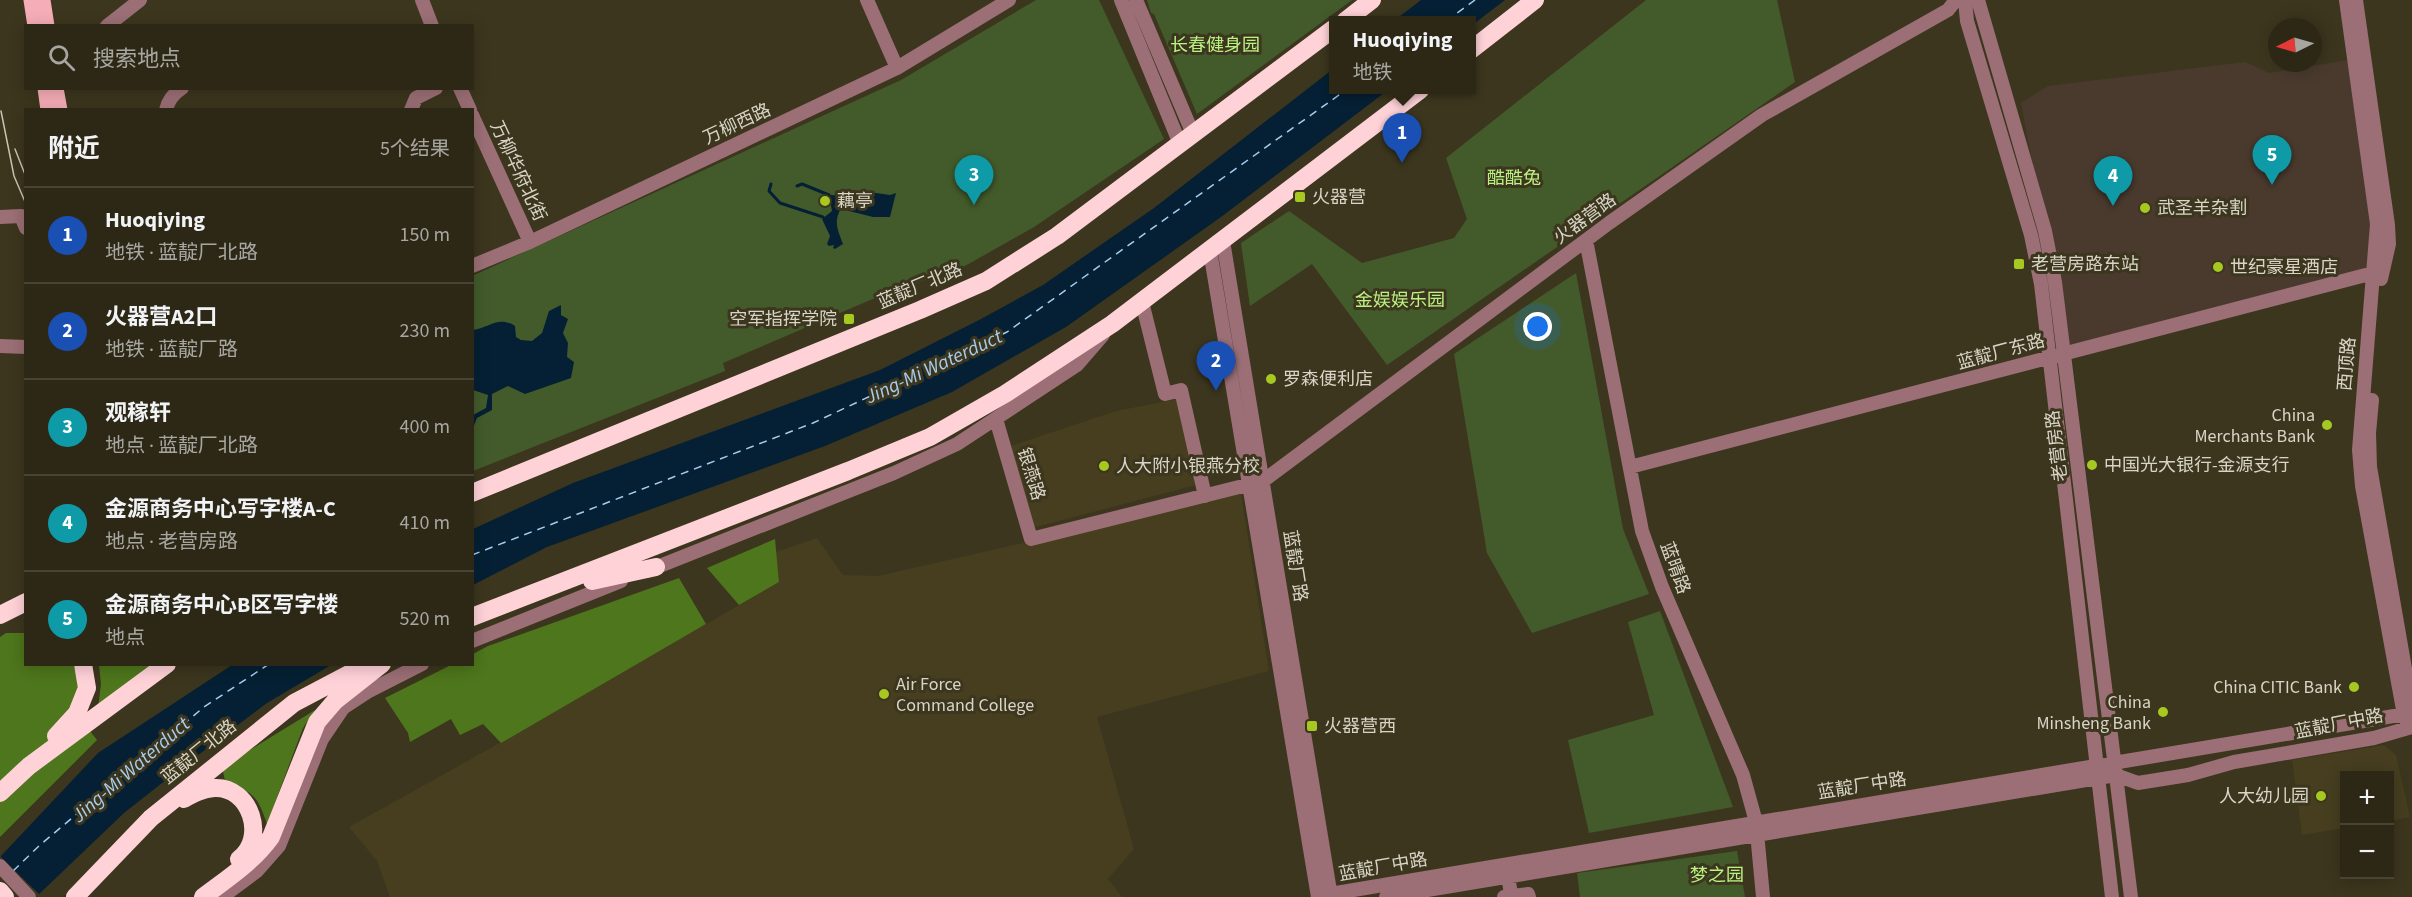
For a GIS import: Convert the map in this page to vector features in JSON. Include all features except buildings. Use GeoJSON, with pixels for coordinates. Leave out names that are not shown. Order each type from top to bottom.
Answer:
{"type":"FeatureCollection","features":[{"type":"Feature","properties":{"kind":"highway"},"geometry":{"type":"LineString","coordinates":[[1351,16],[1372,0]]}},
{"type":"Feature","properties":{"kind":"highway"},"geometry":{"type":"LineString","coordinates":[[1476,46],[1535,0]]}},
{"type":"Feature","properties":{"kind":"highway","name":"蓝靛厂北路"},"geometry":{"type":"LineString","coordinates":[[474,492],[920,310],[986,280],[1057,236],[1329,32]]}},
{"type":"Feature","properties":{"kind":"highway"},"geometry":{"type":"LineString","coordinates":[[474,616],[930,437],[1005,394],[1112,324],[1415,94]]}},
{"type":"Feature","properties":{"kind":"highway"},"geometry":{"type":"LineString","coordinates":[[540,592],[656,567]]}},
{"type":"Feature","properties":{"kind":"highway"},"geometry":{"type":"LineString","coordinates":[[0,615],[24,603]]}},
{"type":"Feature","properties":{"kind":"highway"},"geometry":{"type":"LineString","coordinates":[[0,626],[19,617],[24,618]]}},
{"type":"Feature","properties":{"kind":"highway"},"geometry":{"type":"LineString","coordinates":[[0,793],[29,766],[77,713],[87,688],[83,666]]}},
{"type":"Feature","properties":{"kind":"highway"},"geometry":{"type":"LineString","coordinates":[[29,766],[164,666]]}},
{"type":"Feature","properties":{"kind":"highway","name":"蓝靛厂北路"},"geometry":{"type":"LineString","coordinates":[[75,897],[151,818],[294,703],[364,666]]}},
{"type":"Feature","properties":{"kind":"highway"},"geometry":{"type":"LineString","coordinates":[[189,897],[253,853],[271,837],[317,722],[335,701],[379,666]]}},
{"type":"Feature","properties":{"kind":"highway"},"geometry":{"type":"LineString","coordinates":[[151,818],[198,791],[216,788],[226,790],[245,804],[253,818],[251,861],[203,897]]}},
{"type":"Feature","properties":{"kind":"highway"},"geometry":{"type":"LineString","coordinates":[[0,891],[5,897]]}},
{"type":"Feature","properties":{"kind":"main road"},"geometry":{"type":"LineString","coordinates":[[31,0],[35,24]]}},
{"type":"Feature","properties":{"kind":"main road"},"geometry":{"type":"LineString","coordinates":[[43,0],[47,24]]}},
{"type":"Feature","properties":{"kind":"main road"},"geometry":{"type":"LineString","coordinates":[[45,90],[48,108]]}},
{"type":"Feature","properties":{"kind":"main road"},"geometry":{"type":"LineString","coordinates":[[56,90],[60,108]]}},
{"type":"Feature","properties":{"kind":"street"},"geometry":{"type":"LineString","coordinates":[[110,24],[140,0]]}},
{"type":"Feature","properties":{"kind":"street"},"geometry":{"type":"LineString","coordinates":[[422,0],[431,24]]}},
{"type":"Feature","properties":{"kind":"street"},"geometry":{"type":"LineString","coordinates":[[867,0],[897,68]]}},
{"type":"Feature","properties":{"kind":"street","name":"万柳西路"},"geometry":{"type":"LineString","coordinates":[[474,265],[530,242],[897,68],[1009,0]]}},
{"type":"Feature","properties":{"kind":"street"},"geometry":{"type":"LineString","coordinates":[[1121,0],[1187,139]]}},
{"type":"Feature","properties":{"kind":"street"},"geometry":{"type":"LineString","coordinates":[[1136,0],[1187,139]]}},
{"type":"Feature","properties":{"kind":"street","name":"火器营路"},"geometry":{"type":"LineString","coordinates":[[1031,538],[1263,482],[1586,240],[1762,115],[1948,10],[1956,0]]}},
{"type":"Feature","properties":{"kind":"street","name":"老营房路"},"geometry":{"type":"LineString","coordinates":[[1965,0],[1967,21],[2031,235],[2041,284],[2112,897]]}},
{"type":"Feature","properties":{"kind":"street","name":"老营房路"},"geometry":{"type":"LineString","coordinates":[[1978,0],[2044,231],[2055,282],[2131,897]]}},
{"type":"Feature","properties":{"kind":"street","name":"西顶路"},"geometry":{"type":"LineString","coordinates":[[2346,0],[2377,224],[2377,272],[2359,450],[2362,486],[2411,721]]}},
{"type":"Feature","properties":{"kind":"street","name":"西顶路"},"geometry":{"type":"LineString","coordinates":[[2356,0],[2388,225],[2389,244],[2377,272]]}},
{"type":"Feature","properties":{"kind":"street"},"geometry":{"type":"LineString","coordinates":[[167,108],[171,98],[180,90]]}},
{"type":"Feature","properties":{"kind":"street"},"geometry":{"type":"LineString","coordinates":[[412,108],[416,98],[432,90]]}},
{"type":"Feature","properties":{"kind":"street","name":"万柳华府北街"},"geometry":{"type":"LineString","coordinates":[[461,90],[469,108]]}},
{"type":"Feature","properties":{"kind":"street","name":"万柳华府北街"},"geometry":{"type":"LineString","coordinates":[[474,119],[530,242]]}},
{"type":"Feature","properties":{"kind":"street"},"geometry":{"type":"LineString","coordinates":[[0,217],[21,216],[24,223]]}},
{"type":"Feature","properties":{"kind":"street","name":"蓝晴路"},"geometry":{"type":"LineString","coordinates":[[1586,240],[1642,531],[1662,587],[1743,775],[1757,828],[1763,897]]}},
{"type":"Feature","properties":{"kind":"street","name":"蓝靛厂路"},"geometry":{"type":"LineString","coordinates":[[1217,246],[1263,482],[1324,896]]}},
{"type":"Feature","properties":{"kind":"street","name":"蓝靛厂路"},"geometry":{"type":"LineString","coordinates":[[1217,246],[1248,485],[1324,896]]}},
{"type":"Feature","properties":{"kind":"street","name":"蓝靛厂东路"},"geometry":{"type":"LineString","coordinates":[[1630,467],[2377,272]]}},
{"type":"Feature","properties":{"kind":"street"},"geometry":{"type":"LineString","coordinates":[[1142,302],[1165,394],[1181,390],[1205,495]]}},
{"type":"Feature","properties":{"kind":"street"},"geometry":{"type":"LineString","coordinates":[[474,640],[894,473],[957,444],[1077,365],[1112,324]]}},
{"type":"Feature","properties":{"kind":"street"},"geometry":{"type":"LineString","coordinates":[[0,345],[24,347]]}},
{"type":"Feature","properties":{"kind":"street","name":"银燕路"},"geometry":{"type":"LineString","coordinates":[[996,419],[1031,538]]}},
{"type":"Feature","properties":{"kind":"street"},"geometry":{"type":"LineString","coordinates":[[222,897],[257,871],[279,846],[322,739],[343,708],[369,691],[418,666]]}},
{"type":"Feature","properties":{"kind":"street","name":"蓝靛厂中路"},"geometry":{"type":"LineString","coordinates":[[1324,896],[1508,870],[2411,721]]}},
{"type":"Feature","properties":{"kind":"street","name":"蓝靛厂中路"},"geometry":{"type":"LineString","coordinates":[[2115,769],[2138,783],[2178,777],[2234,762],[2374,738],[2411,721]]}},
{"type":"Feature","properties":{"kind":"street"},"geometry":{"type":"LineString","coordinates":[[0,866],[29,897]]}},
{"type":"Feature","properties":{"kind":"street"},"geometry":{"type":"LineString","coordinates":[[1508,870],[1508,896],[1528,894],[1529,897]]}},
{"type":"Feature","properties":{"kind":"street","name":"蓝靛厂中路"},"geometry":{"type":"LineString","coordinates":[[1386,897],[1508,870]]}},
{"type":"Feature","properties":{"kind":"shaded area"},"geometry":{"type":"Polygon","coordinates":[[[2354,59],[2377,224],[2373,273],[2064,354],[2045,231],[2021,103],[2048,86],[2245,62],[2269,73],[2322,72],[2322,64],[2354,59]]]}},
{"type":"Feature","properties":{"kind":"shaded area","name":"人大附小银燕分校"},"geometry":{"type":"Polygon","coordinates":[[[1177,399],[1196,485],[1032,528],[1011,446],[1116,411],[1177,399]]]}},
{"type":"Feature","properties":{"kind":"shaded area","name":"Air Force Command College"},"geometry":{"type":"Polygon","coordinates":[[[1241,493],[1269,671],[1097,717],[1134,849],[1108,879],[1122,897],[390,897],[377,861],[349,827],[779,582],[776,552],[817,538],[843,575],[878,576],[1241,493]]]}},
{"type":"Feature","properties":{"kind":"shaded area","name":"人大幼儿园"},"geometry":{"type":"Polygon","coordinates":[[[2384,745],[2396,755],[2410,817],[2394,820],[2394,771],[2340,771],[2340,829],[2302,835],[2292,760],[2384,745]]]}},
{"type":"Feature","properties":{"kind":"green space"},"geometry":{"type":"Polygon","coordinates":[[[1036,0],[1099,0],[1164,139],[1034,227],[965,266],[882,295],[723,363],[725,371],[474,471],[474,275],[901,80],[1036,0]]]}},
{"type":"Feature","properties":{"kind":"green space","name":"长春健身园"},"geometry":{"type":"Polygon","coordinates":[[[1147,0],[1352,0],[1197,114],[1154,14],[1151,13],[1147,0]]]}},
{"type":"Feature","properties":{"kind":"green space"},"geometry":{"type":"Polygon","coordinates":[[[1646,0],[1777,0],[1795,82],[1387,365],[1312,264],[1250,306],[1241,243],[1289,211],[1362,263],[1454,238],[1467,219],[1446,158],[1646,0]]]}},
{"type":"Feature","properties":{"kind":"green space"},"geometry":{"type":"Polygon","coordinates":[[[1576,273],[1623,529],[1649,594],[1532,633],[1487,553],[1454,354],[1576,273]]]}},
{"type":"Feature","properties":{"kind":"green space"},"geometry":{"type":"Polygon","coordinates":[[[775,539],[779,582],[739,605],[707,568],[775,539]]]}},
{"type":"Feature","properties":{"kind":"green space"},"geometry":{"type":"Polygon","coordinates":[[[679,578],[706,624],[501,743],[483,724],[460,735],[451,719],[410,742],[408,733],[385,698],[449,666],[474,666],[474,653],[488,646],[679,578]]]}},
{"type":"Feature","properties":{"kind":"green space"},"geometry":{"type":"Polygon","coordinates":[[[1660,611],[1733,807],[1589,833],[1568,740],[1654,715],[1628,622],[1660,611]]]}},
{"type":"Feature","properties":{"kind":"green space"},"geometry":{"type":"Polygon","coordinates":[[[6,633],[24,633],[24,666],[73,666],[80,681],[72,708],[97,740],[0,837],[0,637],[6,633]]]}},
{"type":"Feature","properties":{"kind":"green space"},"geometry":{"type":"Polygon","coordinates":[[[99,666],[156,666],[98,708],[101,684],[99,666]]]}},
{"type":"Feature","properties":{"kind":"green space"},"geometry":{"type":"Polygon","coordinates":[[[315,710],[303,728],[267,824],[254,797],[236,787],[226,785],[222,767],[315,710]]]}},
{"type":"Feature","properties":{"kind":"green space","name":"梦之园"},"geometry":{"type":"Polygon","coordinates":[[[1737,851],[1745,897],[1580,897],[1577,873],[1737,851]]]}},
{"type":"Feature","properties":{"kind":"water"},"geometry":{"type":"Polygon","coordinates":[[[1421,0],[1505,0],[1476,22],[1476,16],[1400,16],[1421,0]]]}},
{"type":"Feature","properties":{"kind":"water","name":"Jing-Mi Waterduct"},"geometry":{"type":"Polygon","coordinates":[[[1329,72],[1329,94],[1383,94],[1221,217],[1066,327],[952,392],[825,446],[547,547],[474,584],[474,529],[573,483],[880,370],[1043,285],[1154,208],[1329,72]]]}},
{"type":"Feature","properties":{"kind":"water"},"geometry":{"type":"Polygon","coordinates":[[[869,192],[890,195],[896,193],[890,217],[873,217],[841,209],[837,222],[843,244],[835,249],[834,245],[829,246],[827,244],[830,236],[822,219],[832,211],[829,195],[852,196],[869,192]]]}},
{"type":"Feature","properties":{"kind":"water"},"geometry":{"type":"Polygon","coordinates":[[[561,305],[561,315],[568,319],[563,333],[568,343],[567,357],[574,362],[571,378],[525,394],[508,386],[492,394],[492,410],[477,418],[474,426],[474,414],[486,408],[488,395],[474,390],[474,330],[504,322],[515,326],[516,337],[532,341],[542,333],[549,311],[561,305]]]}},
{"type":"Feature","properties":{"kind":"water","name":"Jing-Mi Waterduct"},"geometry":{"type":"Polygon","coordinates":[[[230,666],[329,666],[267,703],[124,813],[36,897],[0,857],[98,753],[230,666]]]}},
{"type":"Feature","properties":{"kind":"pier"},"geometry":{"type":"Polygon","coordinates":[[[0,856],[41,896],[0,897],[0,856]]]}},
{"type":"Feature","properties":{"kind":"waterway"},"geometry":{"type":"LineString","coordinates":[[771,184],[769,191],[780,203],[823,217]]}},
{"type":"Feature","properties":{"kind":"waterway"},"geometry":{"type":"LineString","coordinates":[[797,186],[802,184],[829,195]]}},
{"type":"Feature","properties":{"kind":"ferry route"},"geometry":{"type":"LineString","coordinates":[[1453,16],[1475,0]]}},
{"type":"Feature","properties":{"kind":"ferry route"},"geometry":{"type":"LineString","coordinates":[[474,554],[813,423],[1007,332],[1340,94]]}},
{"type":"Feature","properties":{"kind":"ferry route"},"geometry":{"type":"LineString","coordinates":[[13,871],[40,845],[204,707],[266,666]]}},
{"type":"Feature","properties":{"kind":"tram line"},"geometry":{"type":"LineString","coordinates":[[1,111],[14,176],[24,199]]}},
{"type":"Feature","properties":{"kind":"tram line"},"geometry":{"type":"LineString","coordinates":[[15,149],[24,172]]}},
{"type":"Feature","properties":{"kind":"place","name":"Huoqiying"},"geometry":{"type":"Point","coordinates":[1402,163]}},
{"type":"Feature","properties":{"kind":"place","name":"金源商务中心B区写字楼"},"geometry":{"type":"Point","coordinates":[2272,185]}},
{"type":"Feature","properties":{"kind":"place","name":"火器营"},"geometry":{"type":"Point","coordinates":[1300,197]}},
{"type":"Feature","properties":{"kind":"place","name":"藕亭"},"geometry":{"type":"Point","coordinates":[825,201]}},
{"type":"Feature","properties":{"kind":"place","name":"观稼轩"},"geometry":{"type":"Point","coordinates":[974,205]}},
{"type":"Feature","properties":{"kind":"place","name":"金源商务中心写字楼A-C"},"geometry":{"type":"Point","coordinates":[2113,206]}},
{"type":"Feature","properties":{"kind":"place","name":"武圣羊杂割"},"geometry":{"type":"Point","coordinates":[2145,208]}},
{"type":"Feature","properties":{"kind":"place","name":"老营房路东站"},"geometry":{"type":"Point","coordinates":[2019,264]}},
{"type":"Feature","properties":{"kind":"place","name":"世纪豪星酒店"},"geometry":{"type":"Point","coordinates":[2218,267]}},
{"type":"Feature","properties":{"kind":"place","name":"空军指挥学院"},"geometry":{"type":"Point","coordinates":[849,319]}},
{"type":"Feature","properties":{"kind":"place","name":"罗森便利店"},"geometry":{"type":"Point","coordinates":[1271,379]}},
{"type":"Feature","properties":{"kind":"place","name":"火器营A2口"},"geometry":{"type":"Point","coordinates":[1216,391]}},
{"type":"Feature","properties":{"kind":"place","name":"China Merchants Bank"},"geometry":{"type":"Point","coordinates":[2327,425]}},
{"type":"Feature","properties":{"kind":"place","name":"中国光大银行-金源支行"},"geometry":{"type":"Point","coordinates":[2092,465]}},
{"type":"Feature","properties":{"kind":"place","name":"人大附小银燕分校"},"geometry":{"type":"Point","coordinates":[1104,466]}},
{"type":"Feature","properties":{"kind":"place","name":"China CITIC Bank"},"geometry":{"type":"Point","coordinates":[2354,687]}},
{"type":"Feature","properties":{"kind":"place","name":"Air Force Command College"},"geometry":{"type":"Point","coordinates":[884,694]}},
{"type":"Feature","properties":{"kind":"place","name":"China Minsheng Bank"},"geometry":{"type":"Point","coordinates":[2163,712]}},
{"type":"Feature","properties":{"kind":"place","name":"火器营西"},"geometry":{"type":"Point","coordinates":[1312,726]}},
{"type":"Feature","properties":{"kind":"place","name":"人大幼儿园"},"geometry":{"type":"Point","coordinates":[2321,796]}},
{"type":"Feature","properties":{"kind":"park label","name":"酷酷兔"},"geometry":{"type":"Point","coordinates":[1514,178]}},
{"type":"Feature","properties":{"kind":"park label","name":"金娱娱乐园"},"geometry":{"type":"Point","coordinates":[1400,300]}}]}
